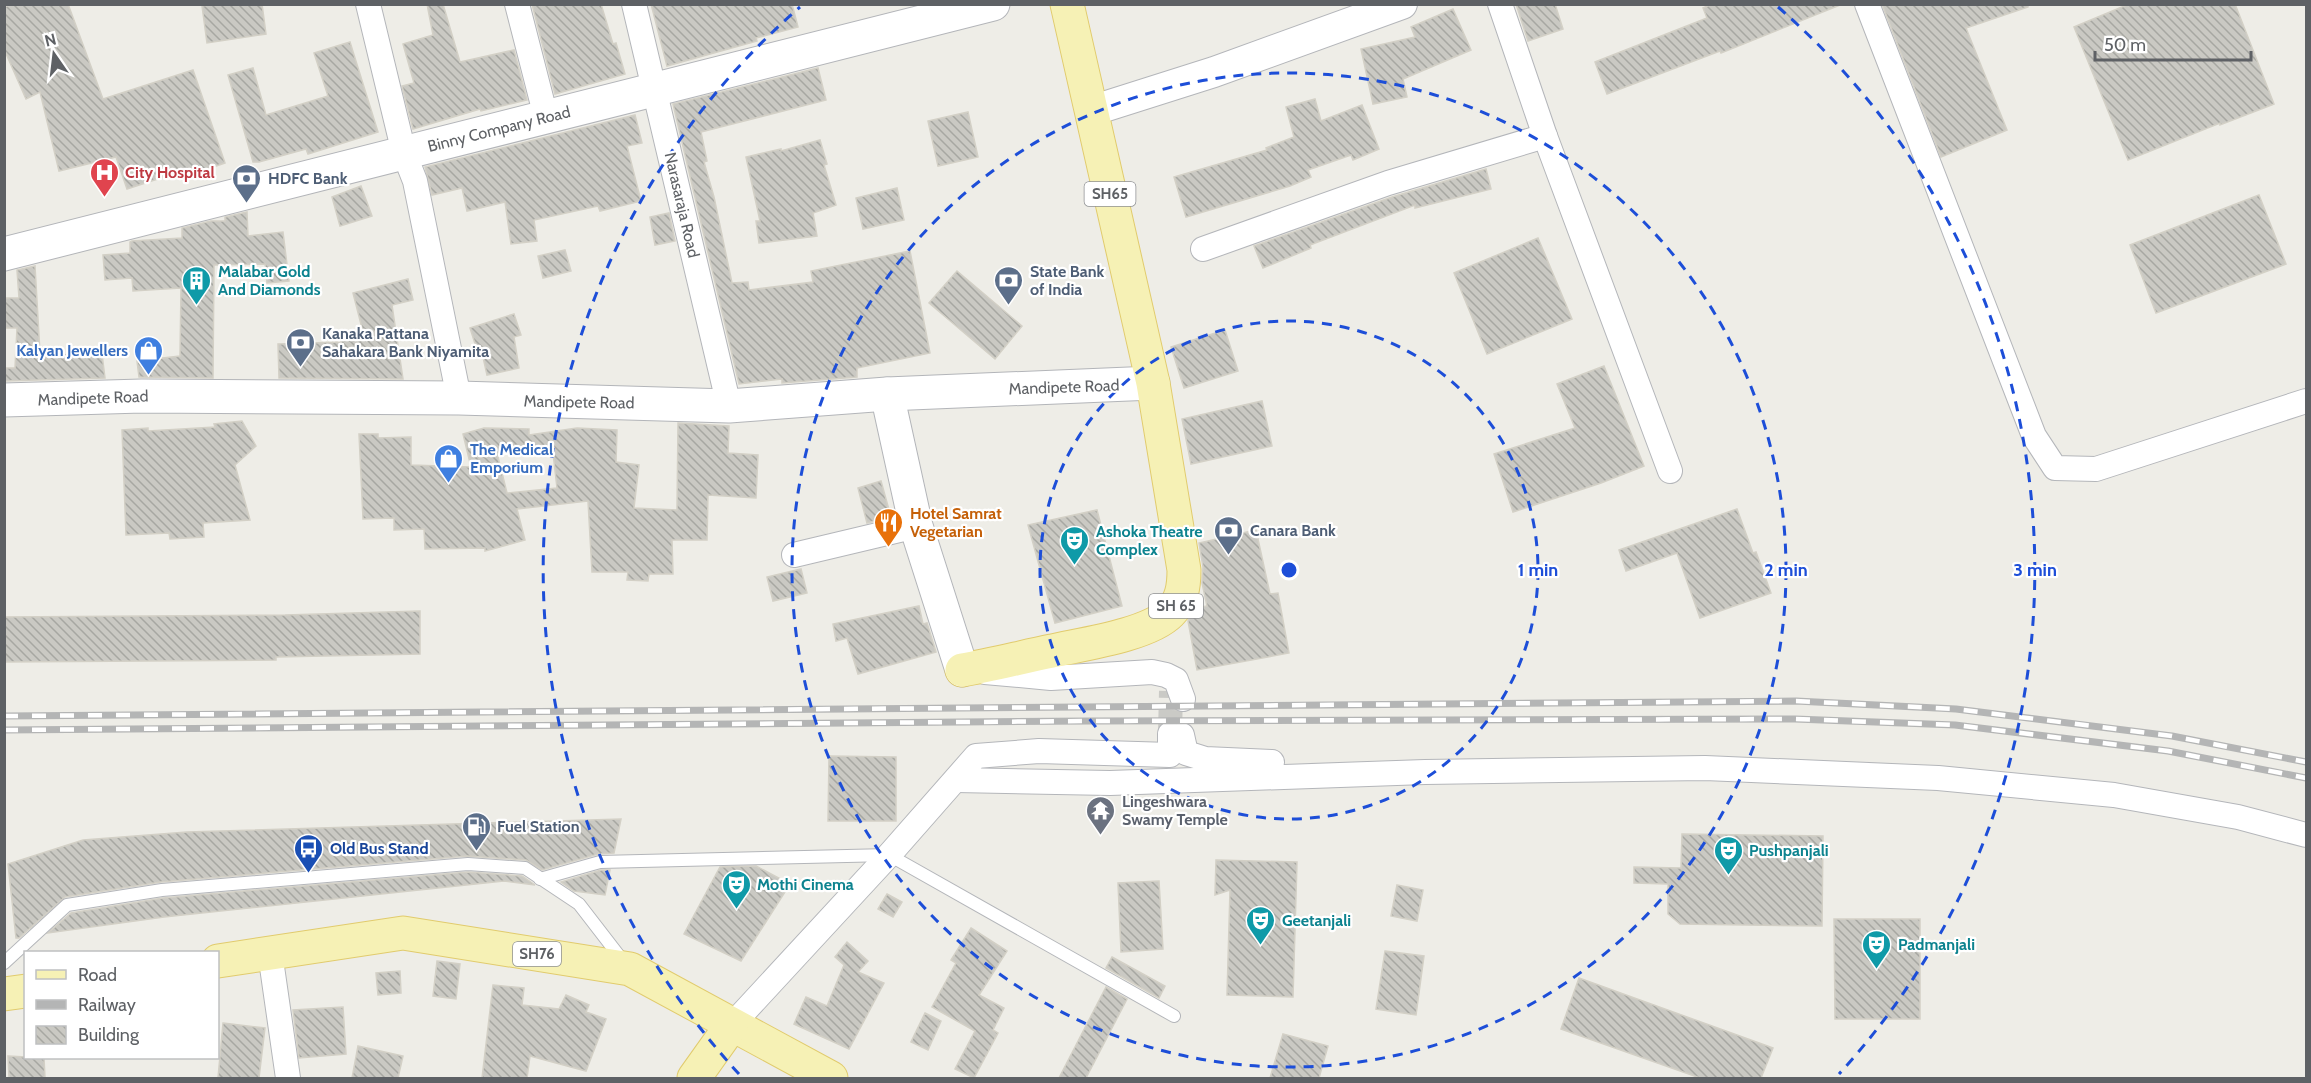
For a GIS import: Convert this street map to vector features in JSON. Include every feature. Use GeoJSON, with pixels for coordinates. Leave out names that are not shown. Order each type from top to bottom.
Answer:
{"type":"FeatureCollection","features":[{"type":"Feature","properties":{"kind":"main road","name":"Binny Company Road"},"geometry":{"type":"LineString","coordinates":[[4,254],[993,4]]}},
{"type":"Feature","properties":{"kind":"main road","name":"SH65"},"geometry":{"type":"LineString","coordinates":[[1073,6],[1091,111],[1153,383]]}},
{"type":"Feature","properties":{"kind":"main road","name":"Mandipete Road"},"geometry":{"type":"LineString","coordinates":[[4,400],[142,396],[459,398],[729,406],[887,394],[1153,383]]}},
{"type":"Feature","properties":{"kind":"main road","name":"SH 65"},"geometry":{"type":"LineString","coordinates":[[965,670],[1122,636],[1157,623],[1170,613],[1179,600],[1184,586],[1184,570],[1153,383]]}},
{"type":"Feature","properties":{"kind":"main road"},"geometry":{"type":"LineString","coordinates":[[887,394],[916,526],[965,670]]}},
{"type":"Feature","properties":{"kind":"main road","name":"SH76"},"geometry":{"type":"LineString","coordinates":[[219,961],[403,933],[630,969],[731,1026],[831,1078]]}},
{"type":"Feature","properties":{"kind":"main road"},"geometry":{"type":"LineString","coordinates":[[4,994],[24,991]]}},
{"type":"Feature","properties":{"kind":"main road"},"geometry":{"type":"LineString","coordinates":[[694,1078],[731,1026]]}},
{"type":"Feature","properties":{"kind":"street"},"geometry":{"type":"LineString","coordinates":[[368,4],[404,153],[415,181],[459,398]]}},
{"type":"Feature","properties":{"kind":"street"},"geometry":{"type":"LineString","coordinates":[[517,4],[546,117]]}},
{"type":"Feature","properties":{"kind":"street","name":"Narasaraja Road"},"geometry":{"type":"LineString","coordinates":[[634,4],[729,406]]}},
{"type":"Feature","properties":{"kind":"street"},"geometry":{"type":"LineString","coordinates":[[1091,111],[1214,72],[1402,4]]}},
{"type":"Feature","properties":{"kind":"street"},"geometry":{"type":"LineString","coordinates":[[1500,4],[1545,136],[1670,471]]}},
{"type":"Feature","properties":{"kind":"street"},"geometry":{"type":"LineString","coordinates":[[1867,4],[2034,436],[2055,468],[2096,469],[2307,401]]}},
{"type":"Feature","properties":{"kind":"street"},"geometry":{"type":"LineString","coordinates":[[1203,249],[1388,183],[1545,136]]}},
{"type":"Feature","properties":{"kind":"street"},"geometry":{"type":"LineString","coordinates":[[794,555],[916,526]]}},
{"type":"Feature","properties":{"kind":"street"},"geometry":{"type":"LineString","coordinates":[[965,670],[1051,678],[1152,672],[1176,680],[1181,689],[1177,695]]}},
{"type":"Feature","properties":{"kind":"street"},"geometry":{"type":"LineString","coordinates":[[731,1026],[889,855],[976,756],[1039,752],[1170,755],[1176,734],[1186,753],[1205,759],[1317,764],[1322,766],[1323,776]]}},
{"type":"Feature","properties":{"kind":"street"},"geometry":{"type":"LineString","coordinates":[[956,780],[1110,783],[1705,768],[1938,778],[2115,795],[2238,818],[2307,835]]}},
{"type":"Feature","properties":{"kind":"street"},"geometry":{"type":"LineString","coordinates":[[270,953],[288,1078]]}},
{"type":"Feature","properties":{"kind":"lane"},"geometry":{"type":"LineString","coordinates":[[540,879],[600,862],[889,855],[1174,1016]]}},
{"type":"Feature","properties":{"kind":"lane"},"geometry":{"type":"LineString","coordinates":[[4,963],[67,904],[162,890],[468,864],[525,868],[579,904],[630,969]]}},
{"type":"Feature","properties":{"kind":"building"},"geometry":{"type":"Polygon","coordinates":[[[12,4],[68,4],[103,99],[193,70],[225,163],[181,178],[179,172],[127,189],[116,157],[59,171],[40,92],[26,99],[4,49],[4,7],[12,4]]]}},
{"type":"Feature","properties":{"kind":"building"},"geometry":{"type":"Polygon","coordinates":[[[262,4],[266,34],[207,43],[202,6],[262,4]]]}},
{"type":"Feature","properties":{"kind":"building"},"geometry":{"type":"Polygon","coordinates":[[[427,4],[443,4],[460,62],[514,50],[527,100],[481,111],[480,109],[413,129],[402,86],[414,83],[403,44],[433,35],[427,4]]]}},
{"type":"Feature","properties":{"kind":"building"},"geometry":{"type":"Polygon","coordinates":[[[532,4],[601,4],[625,74],[555,94],[532,4]]]}},
{"type":"Feature","properties":{"kind":"building"},"geometry":{"type":"Polygon","coordinates":[[[651,4],[792,4],[798,27],[667,66],[651,4]]]}},
{"type":"Feature","properties":{"kind":"building"},"geometry":{"type":"Polygon","coordinates":[[[1516,4],[1555,4],[1563,29],[1528,41],[1516,4]]]}},
{"type":"Feature","properties":{"kind":"building"},"geometry":{"type":"Polygon","coordinates":[[[1712,4],[1840,5],[1721,53],[1720,51],[1607,94],[1595,62],[1707,18],[1703,8],[1712,4]]]}},
{"type":"Feature","properties":{"kind":"building"},"geometry":{"type":"Polygon","coordinates":[[[1882,4],[2028,4],[2028,7],[1966,28],[2007,130],[1941,157],[1882,4]]]}},
{"type":"Feature","properties":{"kind":"building"},"geometry":{"type":"Polygon","coordinates":[[[2129,4],[2235,4],[2274,104],[2128,160],[2074,27],[2129,4]]]}},
{"type":"Feature","properties":{"kind":"building"},"geometry":{"type":"Polygon","coordinates":[[[1453,9],[1471,50],[1403,79],[1407,97],[1373,104],[1361,49],[1415,37],[1411,27],[1453,9]]]}},
{"type":"Feature","properties":{"kind":"building"},"geometry":{"type":"Polygon","coordinates":[[[350,42],[378,132],[308,154],[306,149],[253,162],[228,75],[253,68],[266,115],[328,96],[314,53],[350,42]]]}},
{"type":"Feature","properties":{"kind":"building"},"geometry":{"type":"Polygon","coordinates":[[[818,68],[826,100],[701,132],[707,161],[704,162],[714,197],[732,283],[748,282],[749,290],[813,282],[811,271],[910,251],[930,353],[857,368],[857,377],[782,383],[782,379],[739,384],[673,104],[818,68]]]}},
{"type":"Feature","properties":{"kind":"building"},"geometry":{"type":"Polygon","coordinates":[[[1315,99],[1321,121],[1362,105],[1379,149],[1353,160],[1351,155],[1308,170],[1311,177],[1290,186],[1186,217],[1174,177],[1267,150],[1266,148],[1294,137],[1286,107],[1315,99]]]}},
{"type":"Feature","properties":{"kind":"building"},"geometry":{"type":"Polygon","coordinates":[[[968,112],[978,157],[938,166],[928,121],[968,112]]]}},
{"type":"Feature","properties":{"kind":"building"},"geometry":{"type":"Polygon","coordinates":[[[635,115],[642,143],[627,146],[641,201],[600,211],[598,206],[534,220],[537,241],[511,244],[505,202],[467,211],[462,188],[432,195],[425,167],[635,115]]]}},
{"type":"Feature","properties":{"kind":"building"},"geometry":{"type":"Polygon","coordinates":[[[820,140],[827,164],[824,165],[836,205],[813,213],[817,236],[759,243],[756,221],[760,221],[746,157],[781,149],[781,151],[820,140]]]}},
{"type":"Feature","properties":{"kind":"building"},"geometry":{"type":"Polygon","coordinates":[[[1486,169],[1491,189],[1415,208],[1415,205],[1310,245],[1311,248],[1263,268],[1254,246],[1392,197],[1486,169]]]}},
{"type":"Feature","properties":{"kind":"building"},"geometry":{"type":"Polygon","coordinates":[[[361,186],[372,216],[340,226],[332,197],[361,186]]]}},
{"type":"Feature","properties":{"kind":"building"},"geometry":{"type":"Polygon","coordinates":[[[897,188],[904,220],[863,229],[856,198],[897,188]]]}},
{"type":"Feature","properties":{"kind":"building"},"geometry":{"type":"Polygon","coordinates":[[[2259,195],[2286,264],[2156,313],[2130,245],[2259,195]]]}},
{"type":"Feature","properties":{"kind":"building"},"geometry":{"type":"Polygon","coordinates":[[[247,212],[248,236],[283,232],[289,281],[267,283],[265,264],[214,265],[213,378],[139,377],[137,361],[180,356],[181,288],[133,291],[132,278],[105,280],[103,255],[130,253],[130,242],[132,241],[182,238],[182,228],[211,221],[225,221],[225,217],[247,212]]]}},
{"type":"Feature","properties":{"kind":"building"},"geometry":{"type":"Polygon","coordinates":[[[669,213],[675,241],[655,245],[650,217],[669,213]]]}},
{"type":"Feature","properties":{"kind":"building"},"geometry":{"type":"Polygon","coordinates":[[[1538,238],[1572,319],[1487,354],[1454,273],[1538,238]]]}},
{"type":"Feature","properties":{"kind":"building"},"geometry":{"type":"Polygon","coordinates":[[[565,250],[571,271],[543,278],[538,256],[565,250]]]}},
{"type":"Feature","properties":{"kind":"building"},"geometry":{"type":"Polygon","coordinates":[[[35,266],[40,353],[70,355],[70,358],[102,354],[105,378],[4,381],[4,368],[15,368],[17,328],[4,328],[4,298],[19,298],[17,270],[35,266]]]}},
{"type":"Feature","properties":{"kind":"building"},"geometry":{"type":"Polygon","coordinates":[[[957,271],[1022,326],[995,359],[929,303],[957,271]]]}},
{"type":"Feature","properties":{"kind":"building"},"geometry":{"type":"Polygon","coordinates":[[[408,279],[413,300],[392,305],[403,379],[279,378],[278,344],[341,342],[341,340],[364,336],[353,293],[408,279]]]}},
{"type":"Feature","properties":{"kind":"building"},"geometry":{"type":"Polygon","coordinates":[[[514,314],[521,335],[514,337],[519,368],[487,375],[481,348],[477,350],[470,328],[514,314]]]}},
{"type":"Feature","properties":{"kind":"building"},"geometry":{"type":"Polygon","coordinates":[[[1225,330],[1238,371],[1184,388],[1171,347],[1225,330]]]}},
{"type":"Feature","properties":{"kind":"building"},"geometry":{"type":"Polygon","coordinates":[[[1604,366],[1644,466],[1513,512],[1494,454],[1575,428],[1557,384],[1604,366]]]}},
{"type":"Feature","properties":{"kind":"building"},"geometry":{"type":"Polygon","coordinates":[[[1262,401],[1272,446],[1191,464],[1182,419],[1262,401]]]}},
{"type":"Feature","properties":{"kind":"building"},"geometry":{"type":"Polygon","coordinates":[[[242,421],[256,446],[235,465],[250,520],[203,523],[204,537],[170,539],[169,533],[126,535],[122,430],[148,428],[148,431],[215,427],[214,424],[242,421]]]}},
{"type":"Feature","properties":{"kind":"building"},"geometry":{"type":"Polygon","coordinates":[[[678,423],[729,426],[728,453],[758,455],[756,498],[708,495],[707,540],[672,540],[673,574],[649,574],[648,581],[627,580],[628,572],[592,572],[588,501],[517,509],[525,540],[485,551],[485,548],[425,549],[424,529],[394,530],[394,518],[363,519],[359,434],[378,434],[378,438],[411,437],[411,465],[471,467],[463,434],[484,428],[529,429],[529,435],[577,428],[617,430],[616,462],[639,465],[634,508],[677,510],[678,423]],[[497,453],[507,493],[557,488],[553,453],[497,453]]]}},
{"type":"Feature","properties":{"kind":"building"},"geometry":{"type":"Polygon","coordinates":[[[881,481],[891,517],[867,523],[858,488],[881,481]]]}},
{"type":"Feature","properties":{"kind":"building"},"geometry":{"type":"Polygon","coordinates":[[[1737,509],[1771,593],[1700,618],[1677,553],[1626,571],[1619,550],[1737,509]]]}},
{"type":"Feature","properties":{"kind":"building","name":"Ashoka Theatre Complex"},"geometry":{"type":"Polygon","coordinates":[[[1097,510],[1122,606],[1055,623],[1028,525],[1097,510]]]}},
{"type":"Feature","properties":{"kind":"building"},"geometry":{"type":"Polygon","coordinates":[[[1256,530],[1270,594],[1278,593],[1289,653],[1197,670],[1188,621],[1196,608],[1207,606],[1202,583],[1203,567],[1199,543],[1256,530]]]}},
{"type":"Feature","properties":{"kind":"building"},"geometry":{"type":"Polygon","coordinates":[[[801,569],[807,593],[773,601],[767,577],[801,569]]]}},
{"type":"Feature","properties":{"kind":"building"},"geometry":{"type":"Polygon","coordinates":[[[919,606],[923,624],[927,623],[936,652],[858,674],[847,638],[836,641],[833,624],[919,606]]]}},
{"type":"Feature","properties":{"kind":"building"},"geometry":{"type":"Polygon","coordinates":[[[420,611],[420,654],[276,657],[276,660],[4,662],[4,617],[285,615],[420,611]]]}},
{"type":"Feature","properties":{"kind":"building"},"geometry":{"type":"Polygon","coordinates":[[[829,756],[896,757],[896,821],[828,821],[829,756]]]}},
{"type":"Feature","properties":{"kind":"building","name":"Old Bus Stand"},"geometry":{"type":"Polygon","coordinates":[[[621,819],[614,853],[598,854],[542,870],[526,860],[467,856],[161,882],[65,897],[19,938],[16,938],[8,864],[83,840],[187,832],[621,819]]]}},
{"type":"Feature","properties":{"kind":"building","name":"Pushpanjali"},"geometry":{"type":"Polygon","coordinates":[[[1682,834],[1823,836],[1822,926],[1680,924],[1668,914],[1668,884],[1634,883],[1634,867],[1681,868],[1682,834]]]}},
{"type":"Feature","properties":{"kind":"building","name":"Geetanjali"},"geometry":{"type":"Polygon","coordinates":[[[1216,860],[1297,862],[1293,997],[1227,995],[1230,890],[1215,895],[1216,860]]]}},
{"type":"Feature","properties":{"kind":"building","name":"Mothi Cinema"},"geometry":{"type":"Polygon","coordinates":[[[756,866],[790,884],[741,961],[684,934],[720,867],[756,866]]]}},
{"type":"Feature","properties":{"kind":"building"},"geometry":{"type":"Polygon","coordinates":[[[601,870],[610,870],[605,895],[574,891],[561,882],[601,870]]]}},
{"type":"Feature","properties":{"kind":"building"},"geometry":{"type":"Polygon","coordinates":[[[468,872],[522,876],[535,885],[504,881],[164,917],[48,933],[71,913],[163,898],[468,872]]]}},
{"type":"Feature","properties":{"kind":"building"},"geometry":{"type":"Polygon","coordinates":[[[1159,881],[1163,949],[1121,952],[1118,883],[1159,881]]]}},
{"type":"Feature","properties":{"kind":"building"},"geometry":{"type":"Polygon","coordinates":[[[1397,885],[1423,890],[1417,921],[1391,916],[1397,885]]]}},
{"type":"Feature","properties":{"kind":"building"},"geometry":{"type":"Polygon","coordinates":[[[887,894],[902,902],[893,917],[878,909],[887,894]]]}},
{"type":"Feature","properties":{"kind":"building","name":"Padmanjali"},"geometry":{"type":"Polygon","coordinates":[[[1834,919],[1920,919],[1920,1019],[1835,1019],[1834,919]]]}},
{"type":"Feature","properties":{"kind":"building"},"geometry":{"type":"Polygon","coordinates":[[[971,928],[1007,951],[979,995],[1004,1008],[993,1030],[998,1033],[974,1078],[955,1069],[975,1031],[932,1007],[956,963],[951,960],[971,928]]]}},
{"type":"Feature","properties":{"kind":"building"},"geometry":{"type":"Polygon","coordinates":[[[847,942],[868,961],[858,972],[884,983],[849,1049],[794,1024],[806,997],[827,1006],[844,965],[835,957],[847,942]]]}},
{"type":"Feature","properties":{"kind":"building"},"geometry":{"type":"Polygon","coordinates":[[[1385,951],[1424,956],[1416,1015],[1376,1009],[1385,951]]]}},
{"type":"Feature","properties":{"kind":"building"},"geometry":{"type":"Polygon","coordinates":[[[1112,957],[1165,986],[1159,998],[1106,968],[1112,957]]]}},
{"type":"Feature","properties":{"kind":"building"},"geometry":{"type":"Polygon","coordinates":[[[437,961],[460,964],[456,999],[433,996],[437,961]]]}},
{"type":"Feature","properties":{"kind":"building"},"geometry":{"type":"Polygon","coordinates":[[[400,971],[401,993],[378,995],[376,973],[400,971]]]}},
{"type":"Feature","properties":{"kind":"building"},"geometry":{"type":"Polygon","coordinates":[[[1579,978],[1773,1048],[1761,1078],[1700,1078],[1561,1029],[1579,978]]]}},
{"type":"Feature","properties":{"kind":"building"},"geometry":{"type":"Polygon","coordinates":[[[493,985],[524,988],[522,1005],[559,1009],[566,995],[589,1005],[586,1012],[606,1019],[586,1071],[530,1056],[527,1078],[482,1078],[493,985]]]}},
{"type":"Feature","properties":{"kind":"building"},"geometry":{"type":"Polygon","coordinates":[[[1106,987],[1127,999],[1086,1078],[1059,1078],[1106,987]]]}},
{"type":"Feature","properties":{"kind":"building"},"geometry":{"type":"Polygon","coordinates":[[[343,1007],[346,1054],[299,1058],[293,1010],[343,1007]]]}},
{"type":"Feature","properties":{"kind":"building"},"geometry":{"type":"Polygon","coordinates":[[[925,1013],[941,1021],[928,1050],[911,1042],[925,1013]]]}},
{"type":"Feature","properties":{"kind":"building"},"geometry":{"type":"Polygon","coordinates":[[[223,1023],[265,1028],[259,1078],[218,1078],[223,1023]]]}},
{"type":"Feature","properties":{"kind":"building"},"geometry":{"type":"Polygon","coordinates":[[[1283,1034],[1328,1046],[1319,1078],[1270,1078],[1283,1034]]]}},
{"type":"Feature","properties":{"kind":"building"},"geometry":{"type":"Polygon","coordinates":[[[358,1046],[403,1056],[398,1078],[352,1078],[358,1046]]]}},
{"type":"Feature","properties":{"kind":"building"},"geometry":{"type":"Polygon","coordinates":[[[8,1056],[44,1059],[45,1078],[9,1078],[8,1056]]]}},
{"type":"Feature","properties":{"kind":"tunnel"},"geometry":{"type":"LineString","coordinates":[[1170,734],[1171,691]]}},
{"type":"Feature","properties":{"kind":"railway"},"geometry":{"type":"LineString","coordinates":[[4,716],[1796,701],[1956,709],[2172,736],[2306,762]]}},
{"type":"Feature","properties":{"kind":"railway"},"geometry":{"type":"LineString","coordinates":[[4,730],[1090,721],[1795,719],[1955,725],[2168,751],[2306,778]]}},
{"type":"Feature","properties":{"kind":"place","name":"City Hospital"},"geometry":{"type":"Point","coordinates":[104,198]}},
{"type":"Feature","properties":{"kind":"place","name":"HDFC Bank"},"geometry":{"type":"Point","coordinates":[247,204]}},
{"type":"Feature","properties":{"kind":"place","name":"Malabar Gold And Diamonds"},"geometry":{"type":"Point","coordinates":[197,306]}},
{"type":"Feature","properties":{"kind":"place","name":"State Bank of India"},"geometry":{"type":"Point","coordinates":[1009,306]}},
{"type":"Feature","properties":{"kind":"place","name":"Kanaka Pattana Sahakara Bank Niyamita"},"geometry":{"type":"Point","coordinates":[301,368]}},
{"type":"Feature","properties":{"kind":"place","name":"Kalyan Jewellers"},"geometry":{"type":"Point","coordinates":[149,376]}},
{"type":"Feature","properties":{"kind":"place","name":"The Medical Emporium"},"geometry":{"type":"Point","coordinates":[449,484]}},
{"type":"Feature","properties":{"kind":"place","name":"Hotel Samrat Vegetarian"},"geometry":{"type":"Point","coordinates":[889,548]}},
{"type":"Feature","properties":{"kind":"place","name":"Canara Bank"},"geometry":{"type":"Point","coordinates":[1229,556]}},
{"type":"Feature","properties":{"kind":"place","name":"Ashoka Theatre Complex"},"geometry":{"type":"Point","coordinates":[1075,566]}},
{"type":"Feature","properties":{"kind":"place","name":"Lingeshwara Swamy Temple"},"geometry":{"type":"Point","coordinates":[1101,836]}},
{"type":"Feature","properties":{"kind":"place","name":"Fuel Station"},"geometry":{"type":"Point","coordinates":[476,852]}},
{"type":"Feature","properties":{"kind":"place","name":"Old Bus Stand"},"geometry":{"type":"Point","coordinates":[309,874]}},
{"type":"Feature","properties":{"kind":"place","name":"Pushpanjali"},"geometry":{"type":"Point","coordinates":[1728,876]}},
{"type":"Feature","properties":{"kind":"place","name":"Mothi Cinema"},"geometry":{"type":"Point","coordinates":[736,910]}},
{"type":"Feature","properties":{"kind":"place","name":"Geetanjali"},"geometry":{"type":"Point","coordinates":[1261,946]}},
{"type":"Feature","properties":{"kind":"place","name":"Padmanjali"},"geometry":{"type":"Point","coordinates":[1877,970]}}]}
